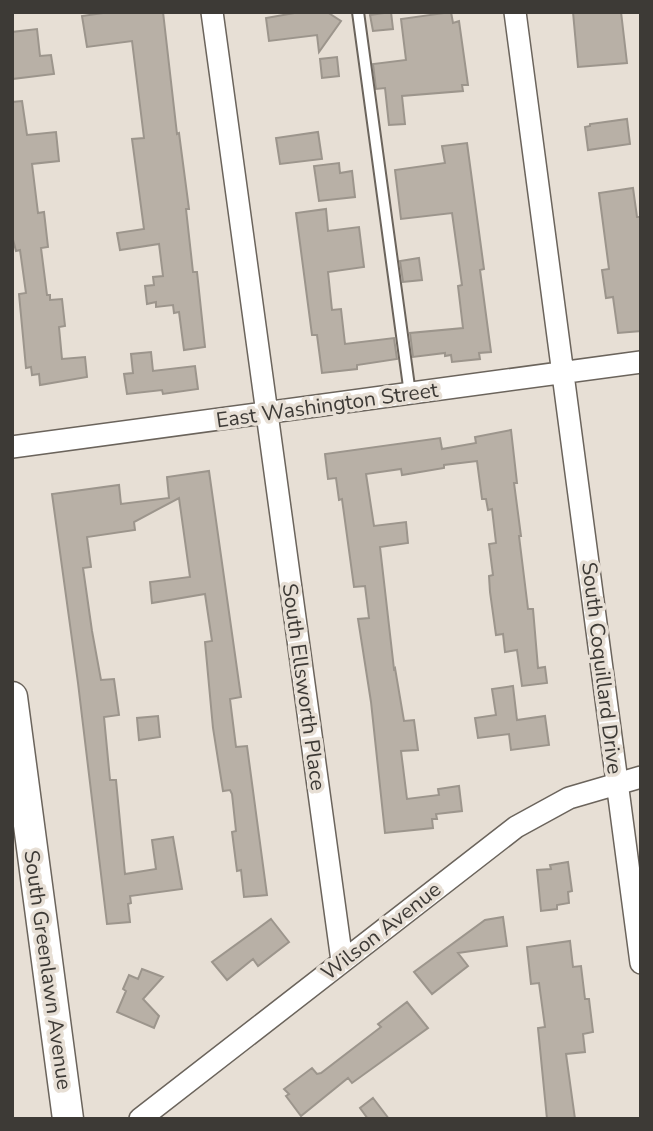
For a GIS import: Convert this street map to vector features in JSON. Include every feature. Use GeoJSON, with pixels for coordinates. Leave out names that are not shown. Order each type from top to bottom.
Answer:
{"type":"FeatureCollection","features":[{"type":"Feature","properties":{"kind":"street","name":"South Ellsworth Place"},"geometry":{"type":"LineString","coordinates":[[212,12],[342,961]]}},
{"type":"Feature","properties":{"kind":"street","name":"South Coquillard Drive"},"geometry":{"type":"LineString","coordinates":[[515,12],[641,963]]}},
{"type":"Feature","properties":{"kind":"street","name":"East Washington Street"},"geometry":{"type":"LineString","coordinates":[[12,447],[641,362]]}},
{"type":"Feature","properties":{"kind":"street","name":"South Greenlawn Avenue"},"geometry":{"type":"LineString","coordinates":[[12,697],[68,1119]]}},
{"type":"Feature","properties":{"kind":"street","name":"Wilson Avenue"},"geometry":{"type":"LineString","coordinates":[[140,1119],[516,827],[553,805],[641,777]]}},
{"type":"Feature","properties":{"kind":"lane"},"geometry":{"type":"LineString","coordinates":[[358,12],[410,394]]}},
{"type":"Feature","properties":{"kind":"building"},"geometry":{"type":"Polygon","coordinates":[[[110,12],[163,12],[189,209],[186,209],[193,272],[197,272],[205,347],[184,350],[179,312],[174,313],[173,305],[156,307],[156,302],[147,304],[145,286],[154,285],[153,277],[163,276],[159,244],[120,250],[117,233],[144,229],[132,139],[144,138],[132,41],[87,47],[82,16],[110,12]]]}},
{"type":"Feature","properties":{"kind":"building"},"geometry":{"type":"Polygon","coordinates":[[[300,12],[327,12],[341,21],[319,52],[317,35],[269,41],[266,18],[300,12]]]}},
{"type":"Feature","properties":{"kind":"building"},"geometry":{"type":"Polygon","coordinates":[[[391,12],[393,29],[373,31],[370,15],[391,12]]]}},
{"type":"Feature","properties":{"kind":"building"},"geometry":{"type":"Polygon","coordinates":[[[451,12],[453,23],[459,21],[468,85],[462,85],[463,91],[402,96],[405,124],[389,125],[385,88],[376,89],[373,64],[406,60],[401,19],[451,12]]]}},
{"type":"Feature","properties":{"kind":"building"},"geometry":{"type":"Polygon","coordinates":[[[573,12],[621,12],[627,63],[578,67],[573,12]]]}},
{"type":"Feature","properties":{"kind":"building"},"geometry":{"type":"Polygon","coordinates":[[[37,29],[40,56],[51,55],[54,74],[12,79],[12,32],[37,29]]]}},
{"type":"Feature","properties":{"kind":"building"},"geometry":{"type":"Polygon","coordinates":[[[337,57],[339,76],[322,78],[320,59],[337,57]]]}},
{"type":"Feature","properties":{"kind":"building"},"geometry":{"type":"Polygon","coordinates":[[[22,101],[27,135],[56,132],[59,161],[32,164],[38,213],[44,212],[48,247],[41,248],[47,295],[50,295],[50,300],[62,299],[65,326],[59,327],[62,359],[85,357],[87,377],[40,385],[39,374],[32,375],[31,367],[26,368],[19,294],[26,293],[20,250],[16,251],[12,236],[12,102],[22,101]]]}},
{"type":"Feature","properties":{"kind":"building"},"geometry":{"type":"Polygon","coordinates":[[[627,119],[630,144],[588,150],[585,127],[627,119]]]}},
{"type":"Feature","properties":{"kind":"building"},"geometry":{"type":"Polygon","coordinates":[[[318,132],[322,159],[280,164],[276,138],[318,132]]]}},
{"type":"Feature","properties":{"kind":"building"},"geometry":{"type":"Polygon","coordinates":[[[467,143],[484,269],[480,270],[491,352],[479,353],[480,359],[452,362],[451,355],[445,356],[445,353],[413,357],[410,333],[463,328],[458,286],[462,285],[452,213],[401,219],[395,170],[445,163],[442,146],[467,143]]]}},
{"type":"Feature","properties":{"kind":"building"},"geometry":{"type":"Polygon","coordinates":[[[339,163],[340,173],[352,171],[355,197],[319,201],[314,166],[339,163]]]}},
{"type":"Feature","properties":{"kind":"building"},"geometry":{"type":"Polygon","coordinates":[[[633,188],[637,217],[641,217],[641,331],[618,333],[613,297],[606,298],[602,270],[609,269],[599,193],[633,188]]]}},
{"type":"Feature","properties":{"kind":"building"},"geometry":{"type":"Polygon","coordinates":[[[326,209],[328,231],[359,227],[364,267],[328,272],[332,310],[341,309],[345,344],[394,338],[397,359],[357,365],[357,369],[322,373],[317,335],[312,335],[296,213],[326,209]]]}},
{"type":"Feature","properties":{"kind":"building"},"geometry":{"type":"Polygon","coordinates":[[[419,258],[422,280],[403,282],[400,261],[419,258]]]}},
{"type":"Feature","properties":{"kind":"building"},"geometry":{"type":"Polygon","coordinates":[[[151,352],[153,371],[195,366],[198,389],[163,394],[162,390],[127,394],[124,374],[133,373],[131,354],[151,352]]]}},
{"type":"Feature","properties":{"kind":"building"},"geometry":{"type":"Polygon","coordinates":[[[511,430],[528,609],[533,609],[538,668],[545,667],[547,683],[522,686],[517,650],[505,652],[503,634],[496,635],[490,592],[489,576],[493,575],[489,544],[496,543],[492,509],[488,510],[486,499],[482,499],[477,461],[444,465],[444,468],[402,475],[401,469],[366,474],[374,526],[406,522],[408,543],[380,547],[394,669],[404,721],[414,720],[418,750],[401,751],[407,799],[439,795],[438,789],[459,786],[462,811],[436,814],[437,819],[432,819],[433,828],[385,833],[371,702],[358,619],[369,618],[365,586],[354,587],[342,499],[339,500],[336,478],[328,479],[325,454],[440,438],[442,449],[476,443],[475,437],[511,430]]]}},
{"type":"Feature","properties":{"kind":"building"},"geometry":{"type":"Polygon","coordinates":[[[209,471],[241,697],[230,699],[236,747],[247,746],[267,895],[244,897],[241,870],[237,871],[232,832],[236,831],[232,794],[230,790],[223,791],[213,728],[205,642],[212,641],[205,594],[152,603],[150,582],[190,577],[179,498],[134,522],[135,530],[87,537],[91,567],[83,568],[92,631],[101,680],[114,679],[119,715],[104,717],[110,780],[116,780],[125,874],[156,869],[152,840],[173,837],[182,889],[130,896],[130,922],[107,924],[52,494],[119,485],[121,504],[169,498],[167,477],[209,471]]]}},
{"type":"Feature","properties":{"kind":"building"},"geometry":{"type":"Polygon","coordinates":[[[513,686],[517,720],[545,716],[549,745],[511,750],[509,734],[478,738],[475,718],[496,715],[492,689],[513,686]]]}},
{"type":"Feature","properties":{"kind":"building"},"geometry":{"type":"Polygon","coordinates":[[[158,716],[160,737],[139,740],[137,718],[158,716]]]}},
{"type":"Feature","properties":{"kind":"building"},"geometry":{"type":"Polygon","coordinates":[[[568,862],[572,891],[568,892],[569,903],[557,905],[557,909],[541,911],[537,870],[551,869],[550,865],[568,862]]]}},
{"type":"Feature","properties":{"kind":"building"},"geometry":{"type":"Polygon","coordinates":[[[503,917],[507,946],[458,953],[468,966],[432,994],[414,972],[485,920],[503,917]]]}},
{"type":"Feature","properties":{"kind":"building"},"geometry":{"type":"Polygon","coordinates":[[[271,919],[289,942],[258,966],[253,959],[227,980],[212,962],[271,919]]]}},
{"type":"Feature","properties":{"kind":"building"},"geometry":{"type":"Polygon","coordinates":[[[570,941],[573,967],[581,966],[593,1032],[583,1034],[585,1052],[566,1054],[575,1119],[547,1119],[538,1028],[545,1027],[539,983],[531,984],[527,947],[570,941]]]}},
{"type":"Feature","properties":{"kind":"building"},"geometry":{"type":"Polygon","coordinates":[[[142,969],[163,977],[143,999],[159,1016],[154,1028],[117,1012],[129,975],[138,979],[142,969]]]}},
{"type":"Feature","properties":{"kind":"building"},"geometry":{"type":"Polygon","coordinates":[[[407,1002],[428,1028],[352,1083],[348,1078],[301,1116],[284,1089],[312,1068],[317,1074],[321,1073],[381,1027],[378,1024],[407,1002]]]}},
{"type":"Feature","properties":{"kind":"building"},"geometry":{"type":"Polygon","coordinates":[[[373,1098],[389,1119],[368,1119],[360,1108],[373,1098]]]}}]}
